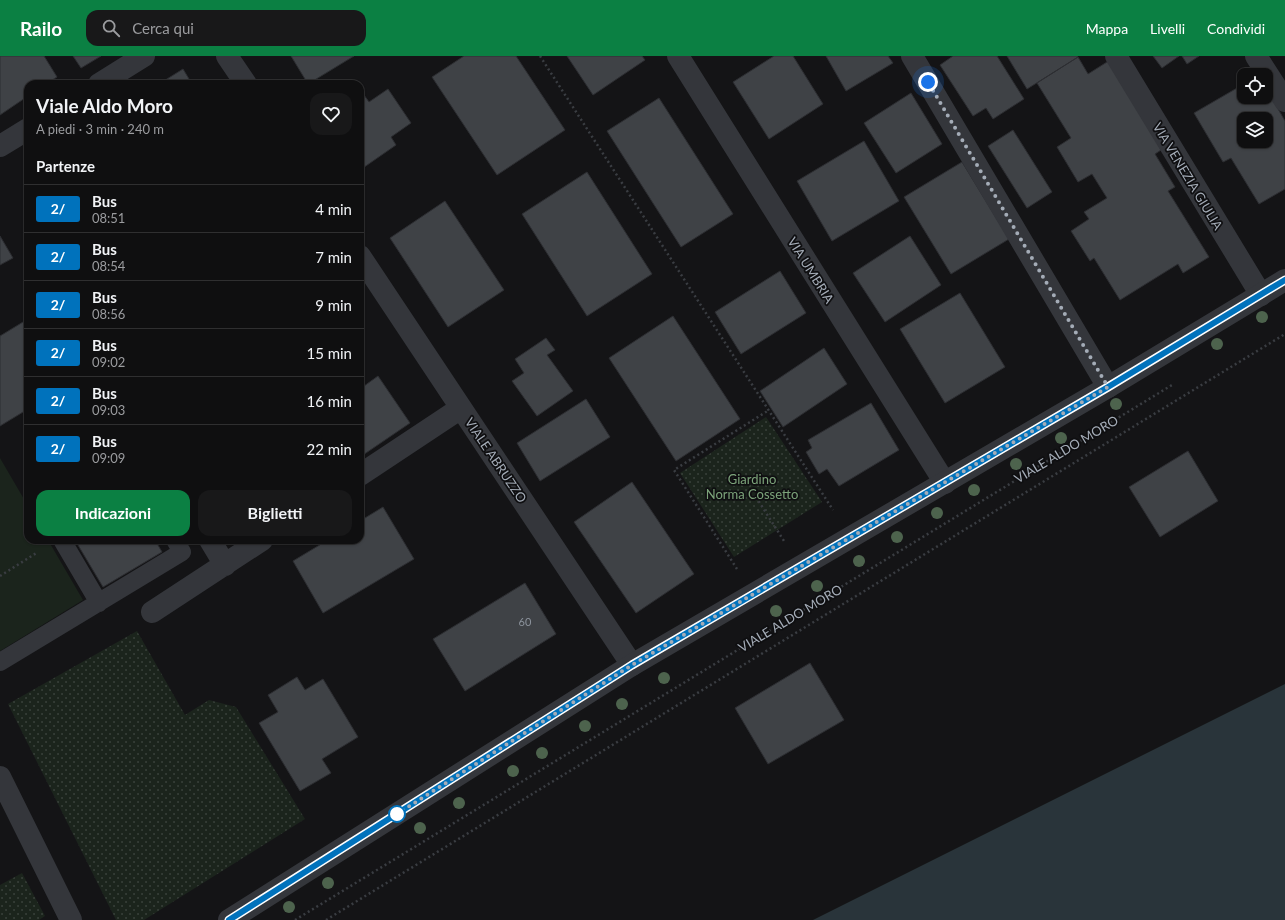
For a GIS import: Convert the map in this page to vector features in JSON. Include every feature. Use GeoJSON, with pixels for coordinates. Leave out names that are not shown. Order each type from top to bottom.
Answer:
{"type":"FeatureCollection","features":[{"type":"Feature","properties":{"kind":"street"},"geometry":{"type":"LineString","coordinates":[[105,80],[144,56]]}},
{"type":"Feature","properties":{"kind":"street"},"geometry":{"type":"LineString","coordinates":[[227,56],[243,80]]}},
{"type":"Feature","properties":{"kind":"street","name":"VIA UMBRIA"},"geometry":{"type":"LineString","coordinates":[[678,56],[945,483]]}},
{"type":"Feature","properties":{"kind":"street"},"geometry":{"type":"LineString","coordinates":[[912,56],[1108,387]]}},
{"type":"Feature","properties":{"kind":"street","name":"VIA VENEZIA GIULIA"},"geometry":{"type":"LineString","coordinates":[[1116,56],[1260,295]]}},
{"type":"Feature","properties":{"kind":"street"},"geometry":{"type":"LineString","coordinates":[[1256,56],[1285,101]]}},
{"type":"Feature","properties":{"kind":"street"},"geometry":{"type":"LineString","coordinates":[[0,146],[24,131]]}},
{"type":"Feature","properties":{"kind":"street","name":"VIALE ABRUZZO"},"geometry":{"type":"LineString","coordinates":[[364,262],[632,665]]}},
{"type":"Feature","properties":{"kind":"street"},"geometry":{"type":"LineString","coordinates":[[229,920],[632,665],[1108,387],[1285,280]]}},
{"type":"Feature","properties":{"kind":"street"},"geometry":{"type":"LineString","coordinates":[[364,472],[461,408]]}},
{"type":"Feature","properties":{"kind":"street"},"geometry":{"type":"LineString","coordinates":[[212,544],[225,565]]}},
{"type":"Feature","properties":{"kind":"street"},"geometry":{"type":"LineString","coordinates":[[152,612],[256,544]]}},
{"type":"Feature","properties":{"kind":"street"},"geometry":{"type":"LineString","coordinates":[[0,777],[71,920]]}},
{"type":"Feature","properties":{"kind":"lane"},"geometry":{"type":"LineString","coordinates":[[64,544],[99,603]]}},
{"type":"Feature","properties":{"kind":"lane"},"geometry":{"type":"LineString","coordinates":[[0,662],[182,552],[177,544]]}},
{"type":"Feature","properties":{"kind":"path"},"geometry":{"type":"LineString","coordinates":[[540,56],[834,510]]}},
{"type":"Feature","properties":{"kind":"path","name":"VIALE ALDO MORO"},"geometry":{"type":"LineString","coordinates":[[326,920],[1285,334]]}},
{"type":"Feature","properties":{"kind":"path","name":"VIALE ALDO MORO"},"geometry":{"type":"LineString","coordinates":[[295,920],[1178,381]]}},
{"type":"Feature","properties":{"kind":"path"},"geometry":{"type":"LineString","coordinates":[[737,569],[674,470],[768,410]]}},
{"type":"Feature","properties":{"kind":"path"},"geometry":{"type":"LineString","coordinates":[[756,497],[784,541]]}},
{"type":"Feature","properties":{"kind":"path"},"geometry":{"type":"LineString","coordinates":[[0,576],[44,548]]}},
{"type":"Feature","properties":{"kind":"green space","name":"Giardino Norma Cossetto"},"geometry":{"type":"Polygon","coordinates":[[[766,417],[822,502],[734,557],[680,473],[766,417]]]}},
{"type":"Feature","properties":{"kind":"green space"},"geometry":{"type":"Polygon","coordinates":[[[0,458],[24,499],[24,544],[50,544],[83,600],[0,651],[0,458]]]}},
{"type":"Feature","properties":{"kind":"green space"},"geometry":{"type":"Polygon","coordinates":[[[137,631],[185,715],[209,700],[236,707],[305,819],[144,920],[116,920],[8,704],[137,631]]]}},
{"type":"Feature","properties":{"kind":"green space"},"geometry":{"type":"Polygon","coordinates":[[[22,873],[45,916],[39,920],[0,920],[0,885],[22,873]]]}},
{"type":"Feature","properties":{"kind":"shaded area"},"geometry":{"type":"Polygon","coordinates":[[[1285,684],[1285,920],[813,920],[1285,684]]]}},
{"type":"Feature","properties":{"kind":"building"},"geometry":{"type":"Polygon","coordinates":[[[0,56],[44,56],[57,77],[52,80],[24,80],[24,99],[0,115],[0,56]]]}},
{"type":"Feature","properties":{"kind":"building"},"geometry":{"type":"Polygon","coordinates":[[[73,56],[101,56],[81,68],[73,56]]]}},
{"type":"Feature","properties":{"kind":"building"},"geometry":{"type":"Polygon","coordinates":[[[291,56],[354,56],[315,80],[306,80],[291,56]]]}},
{"type":"Feature","properties":{"kind":"building"},"geometry":{"type":"Polygon","coordinates":[[[464,56],[516,56],[565,130],[497,175],[432,77],[464,56]]]}},
{"type":"Feature","properties":{"kind":"building"},"geometry":{"type":"Polygon","coordinates":[[[567,56],[642,56],[645,60],[593,95],[567,56]]]}},
{"type":"Feature","properties":{"kind":"building"},"geometry":{"type":"Polygon","coordinates":[[[774,56],[793,56],[823,104],[769,139],[733,82],[774,56]]]}},
{"type":"Feature","properties":{"kind":"building"},"geometry":{"type":"Polygon","coordinates":[[[826,56],[888,56],[893,63],[846,91],[826,56]]]}},
{"type":"Feature","properties":{"kind":"building"},"geometry":{"type":"Polygon","coordinates":[[[953,56],[997,56],[1024,99],[993,119],[986,108],[973,116],[940,65],[953,56]]]}},
{"type":"Feature","properties":{"kind":"building"},"geometry":{"type":"Polygon","coordinates":[[[1007,56],[1077,56],[1078,57],[1027,89],[1007,56]]]}},
{"type":"Feature","properties":{"kind":"building"},"geometry":{"type":"Polygon","coordinates":[[[1153,56],[1179,56],[1162,68],[1153,56]]]}},
{"type":"Feature","properties":{"kind":"building"},"geometry":{"type":"Polygon","coordinates":[[[1182,56],[1199,56],[1187,64],[1182,56]]]}},
{"type":"Feature","properties":{"kind":"building"},"geometry":{"type":"Polygon","coordinates":[[[1078,57],[1088,74],[1115,57],[1161,150],[1155,154],[1175,187],[1168,191],[1209,257],[1183,273],[1178,264],[1120,300],[1094,258],[1090,261],[1071,231],[1089,219],[1084,212],[1107,198],[1092,174],[1078,182],[1057,147],[1071,138],[1037,83],[1078,57]]]}},
{"type":"Feature","properties":{"kind":"building"},"geometry":{"type":"Polygon","coordinates":[[[183,69],[190,80],[165,80],[183,69]]]}},
{"type":"Feature","properties":{"kind":"building"},"geometry":{"type":"Polygon","coordinates":[[[1237,88],[1237,104],[1273,104],[1273,100],[1285,121],[1285,189],[1259,204],[1231,158],[1223,162],[1194,113],[1237,88]]]}},
{"type":"Feature","properties":{"kind":"building"},"geometry":{"type":"Polygon","coordinates":[[[388,89],[411,123],[391,137],[396,145],[364,167],[364,95],[369,102],[388,89]]]}},
{"type":"Feature","properties":{"kind":"building"},"geometry":{"type":"Polygon","coordinates":[[[911,93],[942,144],[896,173],[864,123],[911,93]]]}},
{"type":"Feature","properties":{"kind":"building"},"geometry":{"type":"Polygon","coordinates":[[[659,98],[733,214],[681,247],[607,131],[659,98]]]}},
{"type":"Feature","properties":{"kind":"building"},"geometry":{"type":"Polygon","coordinates":[[[1013,130],[1052,192],[1027,208],[988,146],[1013,130]]]}},
{"type":"Feature","properties":{"kind":"building"},"geometry":{"type":"Polygon","coordinates":[[[864,141],[899,201],[832,241],[797,181],[864,141]]]}},
{"type":"Feature","properties":{"kind":"building"},"geometry":{"type":"Polygon","coordinates":[[[962,162],[1009,239],[951,274],[904,197],[962,162]]]}},
{"type":"Feature","properties":{"kind":"building"},"geometry":{"type":"Polygon","coordinates":[[[587,172],[652,274],[587,316],[522,214],[587,172]]]}},
{"type":"Feature","properties":{"kind":"building"},"geometry":{"type":"Polygon","coordinates":[[[445,201],[504,290],[448,327],[390,238],[445,201]]]}},
{"type":"Feature","properties":{"kind":"building"},"geometry":{"type":"Polygon","coordinates":[[[0,236],[13,258],[0,265],[0,236]]]}},
{"type":"Feature","properties":{"kind":"building"},"geometry":{"type":"Polygon","coordinates":[[[910,236],[941,285],[885,322],[853,273],[910,236]]]}},
{"type":"Feature","properties":{"kind":"building"},"geometry":{"type":"Polygon","coordinates":[[[780,271],[806,313],[741,354],[715,312],[780,271]]]}},
{"type":"Feature","properties":{"kind":"building"},"geometry":{"type":"Polygon","coordinates":[[[960,293],[1005,367],[945,403],[900,329],[960,293]]]}},
{"type":"Feature","properties":{"kind":"building"},"geometry":{"type":"Polygon","coordinates":[[[673,316],[740,419],[676,461],[609,358],[673,316]]]}},
{"type":"Feature","properties":{"kind":"building"},"geometry":{"type":"Polygon","coordinates":[[[24,321],[24,411],[0,426],[0,336],[24,321]]]}},
{"type":"Feature","properties":{"kind":"building"},"geometry":{"type":"Polygon","coordinates":[[[546,338],[555,350],[547,355],[573,391],[537,416],[512,381],[524,373],[515,359],[546,338]]]}},
{"type":"Feature","properties":{"kind":"building"},"geometry":{"type":"Polygon","coordinates":[[[824,348],[847,384],[783,427],[760,391],[824,348]]]}},
{"type":"Feature","properties":{"kind":"building"},"geometry":{"type":"Polygon","coordinates":[[[378,376],[410,423],[364,454],[364,386],[378,376]]]}},
{"type":"Feature","properties":{"kind":"building"},"geometry":{"type":"Polygon","coordinates":[[[586,399],[610,437],[540,481],[517,443],[586,399]]]}},
{"type":"Feature","properties":{"kind":"building"},"geometry":{"type":"Polygon","coordinates":[[[871,403],[899,450],[839,486],[827,469],[819,474],[806,452],[812,448],[808,440],[871,403]]]}},
{"type":"Feature","properties":{"kind":"building"},"geometry":{"type":"Polygon","coordinates":[[[1188,451],[1218,501],[1160,537],[1129,487],[1188,451]]]}},
{"type":"Feature","properties":{"kind":"building"},"geometry":{"type":"Polygon","coordinates":[[[632,482],[694,574],[636,613],[574,522],[632,482]]]}},
{"type":"Feature","properties":{"kind":"building"},"geometry":{"type":"Polygon","coordinates":[[[383,507],[414,559],[323,613],[293,561],[321,544],[364,544],[364,519],[383,507]]]}},
{"type":"Feature","properties":{"kind":"building"},"geometry":{"type":"Polygon","coordinates":[[[77,544],[157,544],[162,552],[103,587],[77,544]]]}},
{"type":"Feature","properties":{"kind":"building"},"geometry":{"type":"Polygon","coordinates":[[[525,583],[556,634],[465,691],[433,639],[525,583]]]}},
{"type":"Feature","properties":{"kind":"building"},"geometry":{"type":"Polygon","coordinates":[[[810,663],[844,720],[768,764],[735,708],[810,663]]]}},
{"type":"Feature","properties":{"kind":"building"},"geometry":{"type":"Polygon","coordinates":[[[297,677],[305,690],[323,679],[358,737],[322,759],[331,773],[300,791],[259,723],[278,712],[268,695],[297,677]]]}},
{"type":"Feature","properties":{"kind":"bus line","name":"2/"},"geometry":{"type":"LineString","coordinates":[[229,920],[632,665],[1108,387],[1285,280]]}},
{"type":"Feature","properties":{"kind":"route"},"geometry":{"type":"LineString","coordinates":[[397,814],[632,665],[1108,387],[928,82]]}}]}
